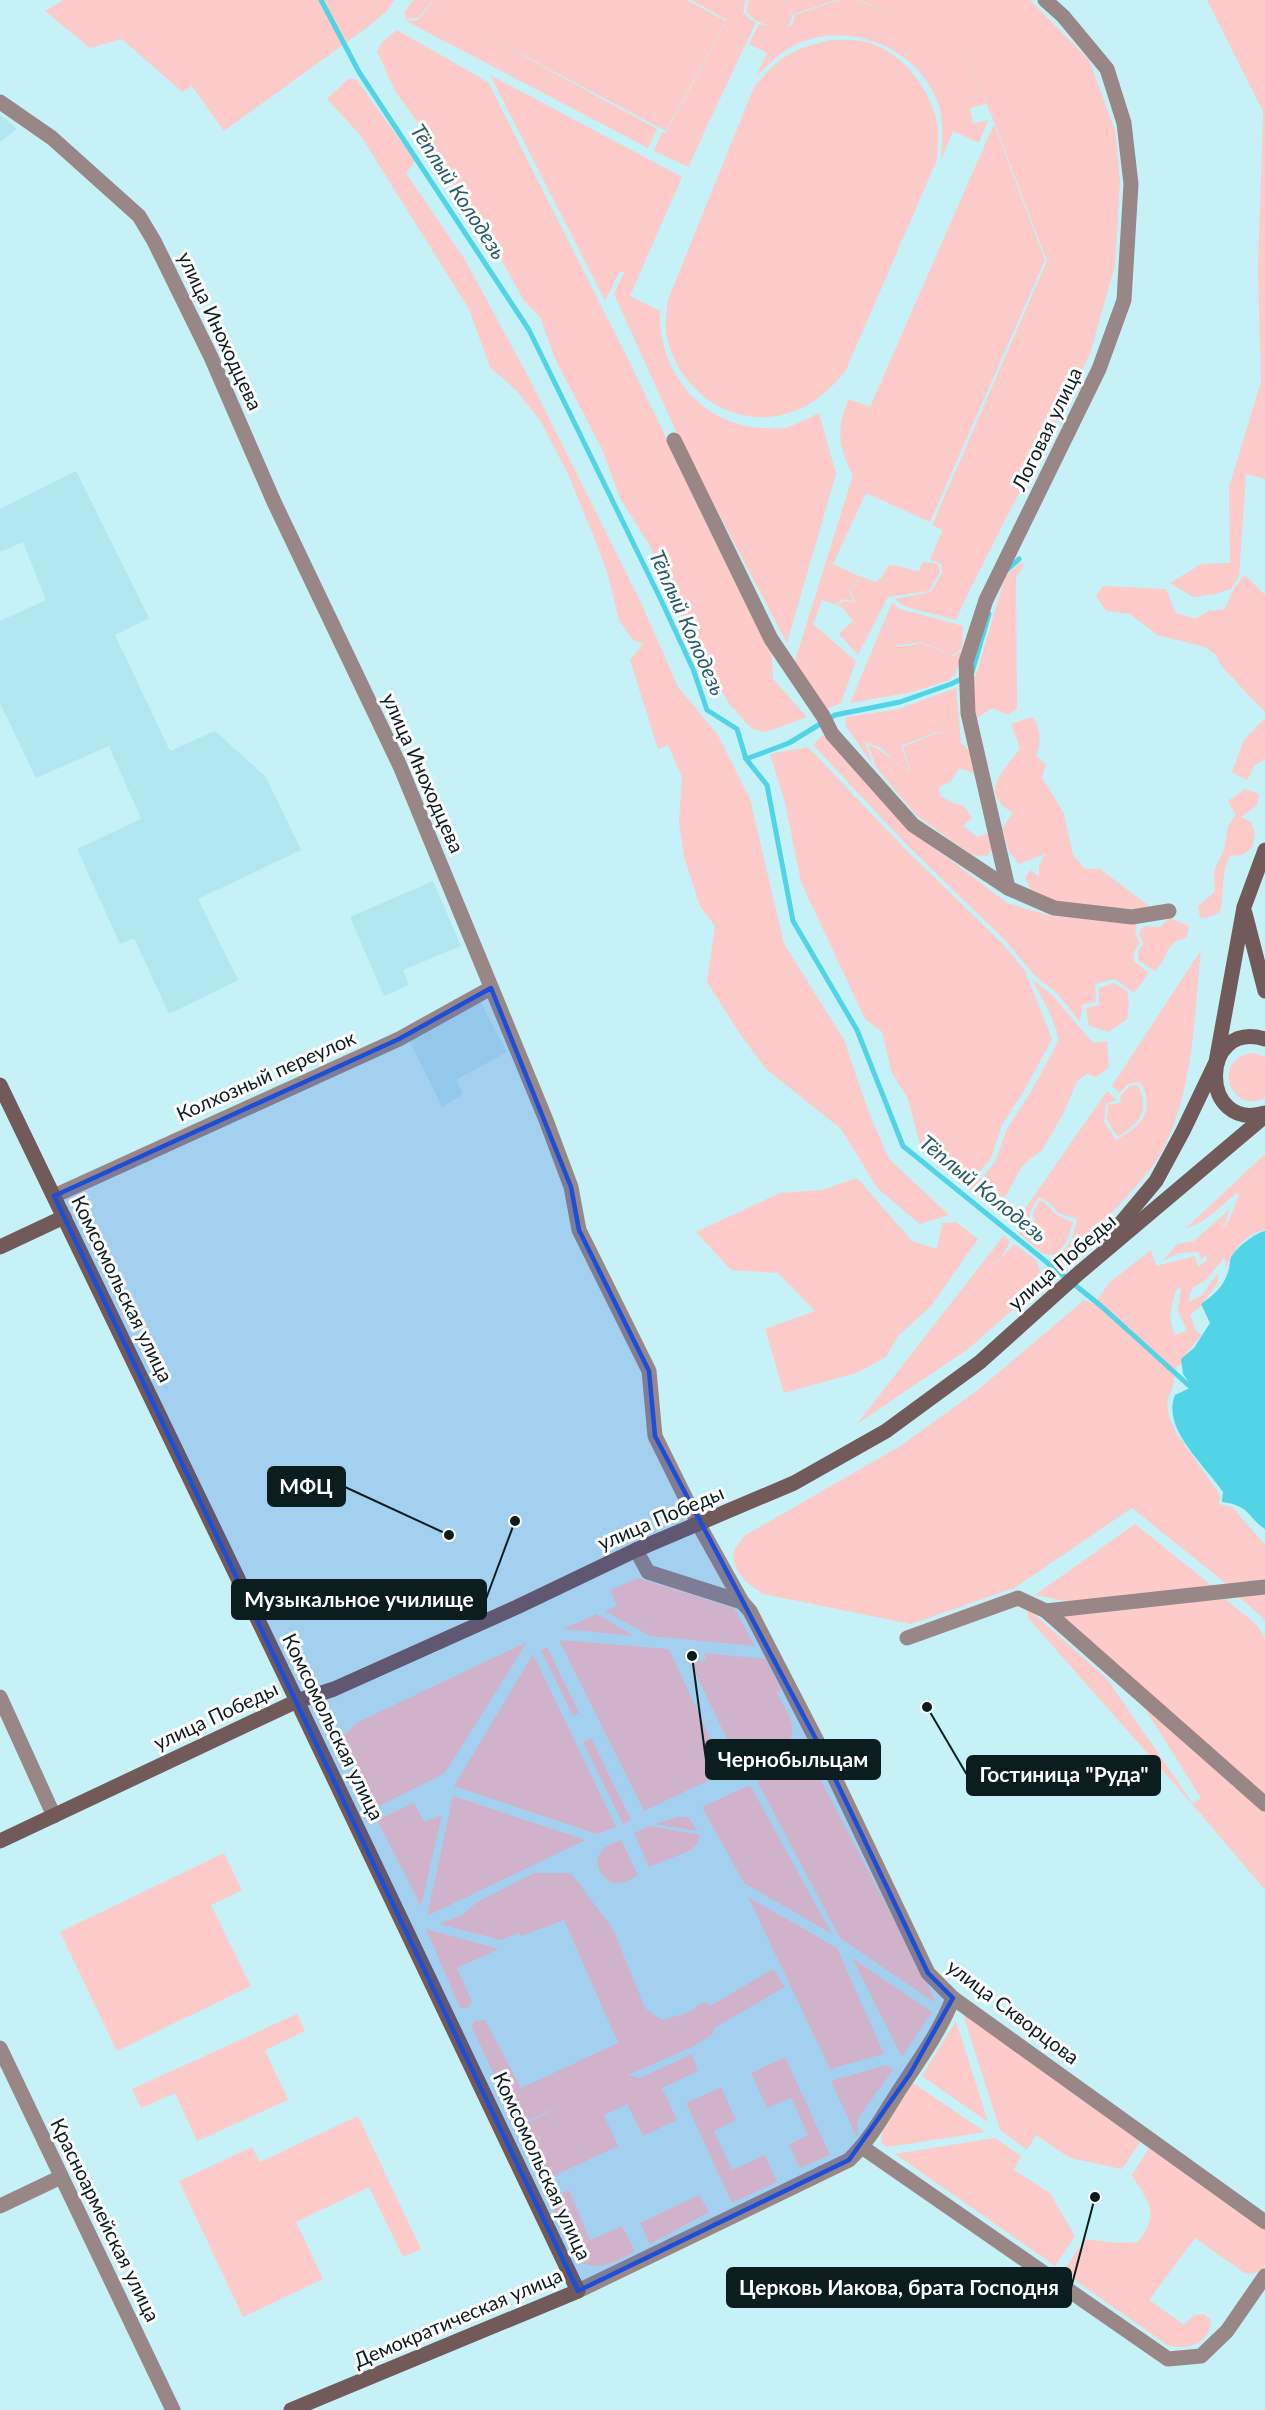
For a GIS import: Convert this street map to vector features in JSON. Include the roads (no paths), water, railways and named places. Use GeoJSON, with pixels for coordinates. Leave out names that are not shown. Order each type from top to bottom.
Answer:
{"type":"FeatureCollection","features":[{"type":"Feature","properties":{"kind":"main road"},"geometry":{"type":"LineString","coordinates":[[1265,850],[1244,908],[1214,1075],[1216,1089],[1222,1101],[1233,1110],[1245,1115],[1265,1114]]}},
{"type":"Feature","properties":{"kind":"main road"},"geometry":{"type":"LineString","coordinates":[[1244,908],[1265,991]]}},
{"type":"Feature","properties":{"kind":"main road"},"geometry":{"type":"LineString","coordinates":[[1079,1273],[1156,1181],[1223,1050],[1246,1037],[1265,1039]]}},
{"type":"Feature","properties":{"kind":"main road","name":"Комсомольская улица"},"geometry":{"type":"LineString","coordinates":[[0,1085],[578,2291]]}},
{"type":"Feature","properties":{"kind":"main road","name":"улица Победы"},"geometry":{"type":"LineString","coordinates":[[0,1841],[297,1701],[334,1689],[517,1607],[636,1550],[794,1483],[886,1431],[980,1362],[1079,1273],[1265,1114]]}},
{"type":"Feature","properties":{"kind":"main road"},"geometry":{"type":"LineString","coordinates":[[0,1247],[64,1217]]}},
{"type":"Feature","properties":{"kind":"main road","name":"Демократическая улица"},"geometry":{"type":"LineString","coordinates":[[291,2410],[578,2291]]}},
{"type":"Feature","properties":{"kind":"street","name":"Логовая улица"},"geometry":{"type":"LineString","coordinates":[[1008,888],[968,713],[966,662],[986,600],[1099,369],[1124,300],[1131,184],[1124,123],[1107,69],[1063,16],[1045,0]]}},
{"type":"Feature","properties":{"kind":"street","name":"улица Иноходцева"},"geometry":{"type":"LineString","coordinates":[[0,102],[52,138],[139,216],[154,241],[211,357],[274,502],[400,766],[571,1187],[579,1230],[649,1371],[655,1436],[699,1524]]}},
{"type":"Feature","properties":{"kind":"street"},"geometry":{"type":"LineString","coordinates":[[674,440],[771,639],[823,716],[832,734],[913,825],[1008,888],[1054,908],[1132,917],[1169,911]]}},
{"type":"Feature","properties":{"kind":"street","name":"Колхозный переулок"},"geometry":{"type":"LineString","coordinates":[[54,1196],[399,1039],[491,988]]}},
{"type":"Feature","properties":{"kind":"street","name":"улица Скворцова"},"geometry":{"type":"LineString","coordinates":[[699,1524],[742,1602],[750,1611],[818,1743],[928,1973],[953,1998],[1265,2222]]}},
{"type":"Feature","properties":{"kind":"street"},"geometry":{"type":"LineString","coordinates":[[636,1550],[648,1572],[742,1602]]}},
{"type":"Feature","properties":{"kind":"street"},"geometry":{"type":"LineString","coordinates":[[1046,1611],[1265,1587]]}},
{"type":"Feature","properties":{"kind":"street"},"geometry":{"type":"LineString","coordinates":[[907,1638],[1018,1598],[1046,1611],[1265,1804]]}},
{"type":"Feature","properties":{"kind":"street"},"geometry":{"type":"LineString","coordinates":[[0,1696],[54,1816]]}},
{"type":"Feature","properties":{"kind":"street","name":"Демократическая улица"},"geometry":{"type":"LineString","coordinates":[[578,2291],[849,2160],[862,2147],[947,2014],[953,1998]]}},
{"type":"Feature","properties":{"kind":"street","name":"Красноармейская улица"},"geometry":{"type":"LineString","coordinates":[[0,2048],[173,2410]]}},
{"type":"Feature","properties":{"kind":"street"},"geometry":{"type":"LineString","coordinates":[[862,2147],[1168,2359],[1201,2355],[1227,2331],[1265,2276]]}},
{"type":"Feature","properties":{"kind":"street"},"geometry":{"type":"LineString","coordinates":[[0,2206],[61,2176]]}},
{"type":"Feature","properties":{"kind":"water"},"geometry":{"type":"Polygon","coordinates":[[[1265,1231],[1265,1529],[1243,1509],[1222,1502],[1223,1492],[1187,1446],[1174,1421],[1172,1408],[1175,1395],[1192,1387],[1183,1374],[1181,1359],[1194,1348],[1210,1323],[1201,1304],[1224,1282],[1233,1253],[1251,1238],[1265,1231]]]}},
{"type":"Feature","properties":{"kind":"waterway","name":"Тёплый Колодезь"},"geometry":{"type":"LineString","coordinates":[[321,0],[359,72],[529,330],[662,602],[693,669],[707,710],[737,729],[746,759],[767,785],[793,921],[857,1030],[903,1146],[1101,1306],[1195,1391]]}},
{"type":"Feature","properties":{"kind":"waterway"},"geometry":{"type":"LineString","coordinates":[[1007,570],[1019,559]]}},
{"type":"Feature","properties":{"kind":"waterway"},"geometry":{"type":"LineString","coordinates":[[972,672],[989,614]]}},
{"type":"Feature","properties":{"kind":"waterway"},"geometry":{"type":"LineString","coordinates":[[746,759],[789,743],[835,715],[900,702],[965,677]]}},
{"type":"Feature","properties":{"kind":"place","name":"Музыкальное училище"},"geometry":{"type":"Point","coordinates":[515,1521]}},
{"type":"Feature","properties":{"kind":"place","name":"МФЦ"},"geometry":{"type":"Point","coordinates":[449,1535]}},
{"type":"Feature","properties":{"kind":"place","name":"Чернобыльцам"},"geometry":{"type":"Point","coordinates":[692,1656]}},
{"type":"Feature","properties":{"kind":"place","name":"Гостиница \"Руда\""},"geometry":{"type":"Point","coordinates":[927,1707]}},
{"type":"Feature","properties":{"kind":"place","name":"Церковь Иакова, брата Господня"},"geometry":{"type":"Point","coordinates":[1095,2197]}}]}
